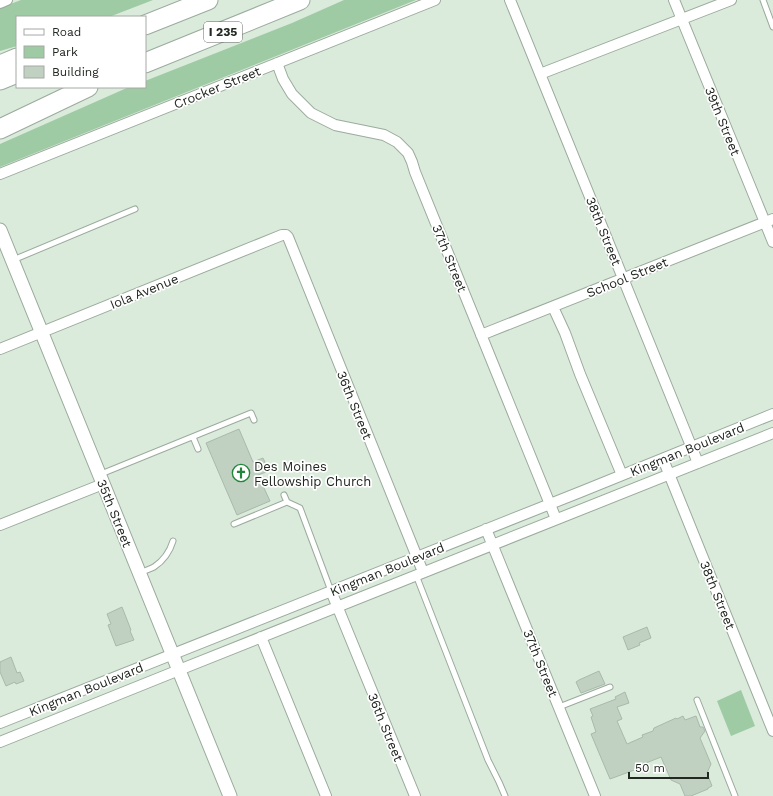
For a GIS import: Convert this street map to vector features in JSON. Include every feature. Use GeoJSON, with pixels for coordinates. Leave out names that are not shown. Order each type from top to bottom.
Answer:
{"type":"FeatureCollection","features":[{"type":"Feature","properties":{"kind":"highway","name":"I 235"},"geometry":{"type":"LineString","coordinates":[[146,24],[208,0]]}},
{"type":"Feature","properties":{"kind":"highway","name":"I 235"},"geometry":{"type":"LineString","coordinates":[[146,62],[300,0]]}},
{"type":"Feature","properties":{"kind":"highway"},"geometry":{"type":"LineString","coordinates":[[0,65],[16,58]]}},
{"type":"Feature","properties":{"kind":"highway"},"geometry":{"type":"LineString","coordinates":[[0,80],[16,73]]}},
{"type":"Feature","properties":{"kind":"highway"},"geometry":{"type":"LineString","coordinates":[[2,123],[80,88]]}},
{"type":"Feature","properties":{"kind":"highway"},"geometry":{"type":"LineString","coordinates":[[2,123],[86,88]]}},
{"type":"Feature","properties":{"kind":"street"},"geometry":{"type":"LineString","coordinates":[[0,3],[7,0]]}},
{"type":"Feature","properties":{"kind":"street","name":"Crocker Street"},"geometry":{"type":"LineString","coordinates":[[0,174],[435,0]]}},
{"type":"Feature","properties":{"kind":"street","name":"38th Street"},"geometry":{"type":"LineString","coordinates":[[510,0],[698,463]]}},
{"type":"Feature","properties":{"kind":"street","name":"39th Street"},"geometry":{"type":"LineString","coordinates":[[674,0],[769,221],[773,242]]}},
{"type":"Feature","properties":{"kind":"street"},"geometry":{"type":"LineString","coordinates":[[540,74],[731,0]]}},
{"type":"Feature","properties":{"kind":"street","name":"37th Street"},"geometry":{"type":"LineString","coordinates":[[278,63],[283,79],[292,94],[311,113],[335,126],[384,135],[397,142],[408,153],[556,519]]}},
{"type":"Feature","properties":{"kind":"street","name":"School Street"},"geometry":{"type":"LineString","coordinates":[[481,335],[769,221]]}},
{"type":"Feature","properties":{"kind":"street","name":"35th Street"},"geometry":{"type":"LineString","coordinates":[[0,230],[230,796]]}},
{"type":"Feature","properties":{"kind":"street","name":"Iola Avenue"},"geometry":{"type":"LineString","coordinates":[[0,349],[282,235],[286,235],[288,238]]}},
{"type":"Feature","properties":{"kind":"street","name":"36th Street"},"geometry":{"type":"LineString","coordinates":[[288,238],[416,557],[419,574]]}},
{"type":"Feature","properties":{"kind":"street"},"geometry":{"type":"LineString","coordinates":[[553,307],[565,333],[580,374],[622,475]]}},
{"type":"Feature","properties":{"kind":"street","name":"Kingman Boulevard"},"geometry":{"type":"LineString","coordinates":[[0,724],[773,414]]}},
{"type":"Feature","properties":{"kind":"street","name":"Kingman Boulevard"},"geometry":{"type":"LineString","coordinates":[[0,742],[492,544],[773,433]]}},
{"type":"Feature","properties":{"kind":"street","name":"38th Street"},"geometry":{"type":"LineString","coordinates":[[663,459],[773,731]]}},
{"type":"Feature","properties":{"kind":"street"},"geometry":{"type":"LineString","coordinates":[[0,525],[101,479]]}},
{"type":"Feature","properties":{"kind":"street","name":"37th Street"},"geometry":{"type":"LineString","coordinates":[[486,529],[595,796]]}},
{"type":"Feature","properties":{"kind":"street","name":"36th Street"},"geometry":{"type":"LineString","coordinates":[[331,591],[415,796]]}},
{"type":"Feature","properties":{"kind":"street"},"geometry":{"type":"LineString","coordinates":[[261,637],[326,796]]}},
{"type":"Feature","properties":{"kind":"lane"},"geometry":{"type":"LineString","coordinates":[[763,0],[773,27]]}},
{"type":"Feature","properties":{"kind":"lane"},"geometry":{"type":"LineString","coordinates":[[12,261],[135,209]]}},
{"type":"Feature","properties":{"kind":"lane"},"geometry":{"type":"LineString","coordinates":[[101,479],[170,449],[193,437],[251,413],[254,420]]}},
{"type":"Feature","properties":{"kind":"lane"},"geometry":{"type":"LineString","coordinates":[[193,437],[198,450]]}},
{"type":"Feature","properties":{"kind":"lane"},"geometry":{"type":"LineString","coordinates":[[284,495],[287,502],[300,508],[331,591]]}},
{"type":"Feature","properties":{"kind":"lane"},"geometry":{"type":"LineString","coordinates":[[234,524],[287,502]]}},
{"type":"Feature","properties":{"kind":"lane"},"geometry":{"type":"LineString","coordinates":[[140,573],[154,566],[164,558],[173,541]]}},
{"type":"Feature","properties":{"kind":"lane"},"geometry":{"type":"LineString","coordinates":[[419,574],[488,760],[505,796]]}},
{"type":"Feature","properties":{"kind":"lane"},"geometry":{"type":"LineString","coordinates":[[559,708],[610,688]]}},
{"type":"Feature","properties":{"kind":"lane"},"geometry":{"type":"LineString","coordinates":[[697,700],[735,796]]}},
{"type":"Feature","properties":{"kind":"green space"},"geometry":{"type":"Polygon","coordinates":[[[21,0],[153,0],[112,16],[16,16],[16,46],[0,51],[0,8],[21,0]]]}},
{"type":"Feature","properties":{"kind":"green space"},"geometry":{"type":"Polygon","coordinates":[[[344,0],[416,0],[0,167],[0,144],[127,88],[146,88],[146,81],[292,23],[344,0]]]}},
{"type":"Feature","properties":{"kind":"green space"},"geometry":{"type":"Polygon","coordinates":[[[741,690],[755,726],[731,736],[717,701],[741,690]]]}},
{"type":"Feature","properties":{"kind":"building","name":"Des Moines Fellowship Church"},"geometry":{"type":"Polygon","coordinates":[[[239,429],[253,462],[263,458],[269,471],[258,475],[270,501],[237,515],[206,443],[239,429]]]}},
{"type":"Feature","properties":{"kind":"building"},"geometry":{"type":"Polygon","coordinates":[[[122,607],[134,640],[116,646],[108,625],[111,624],[107,614],[122,607]]]}},
{"type":"Feature","properties":{"kind":"building"},"geometry":{"type":"Polygon","coordinates":[[[647,627],[651,638],[628,650],[623,637],[647,627]]]}},
{"type":"Feature","properties":{"kind":"building"},"geometry":{"type":"Polygon","coordinates":[[[11,657],[17,673],[20,672],[24,681],[16,684],[15,682],[6,686],[0,672],[0,662],[11,657]]]}},
{"type":"Feature","properties":{"kind":"building"},"geometry":{"type":"Polygon","coordinates":[[[599,671],[605,684],[581,693],[576,682],[599,671]]]}},
{"type":"Feature","properties":{"kind":"building"},"geometry":{"type":"Polygon","coordinates":[[[625,692],[629,703],[617,707],[622,719],[617,721],[627,744],[643,737],[642,735],[653,731],[654,728],[676,718],[677,719],[683,716],[685,720],[696,716],[700,727],[703,727],[705,731],[700,738],[711,764],[707,773],[712,786],[691,796],[685,796],[680,784],[671,780],[661,757],[636,767],[637,769],[610,779],[591,734],[596,732],[590,709],[616,699],[615,697],[625,692]]]}},
{"type":"Feature","properties":{"kind":"place","name":"Des Moines Fellowship Church"},"geometry":{"type":"Point","coordinates":[241,473]}}]}
